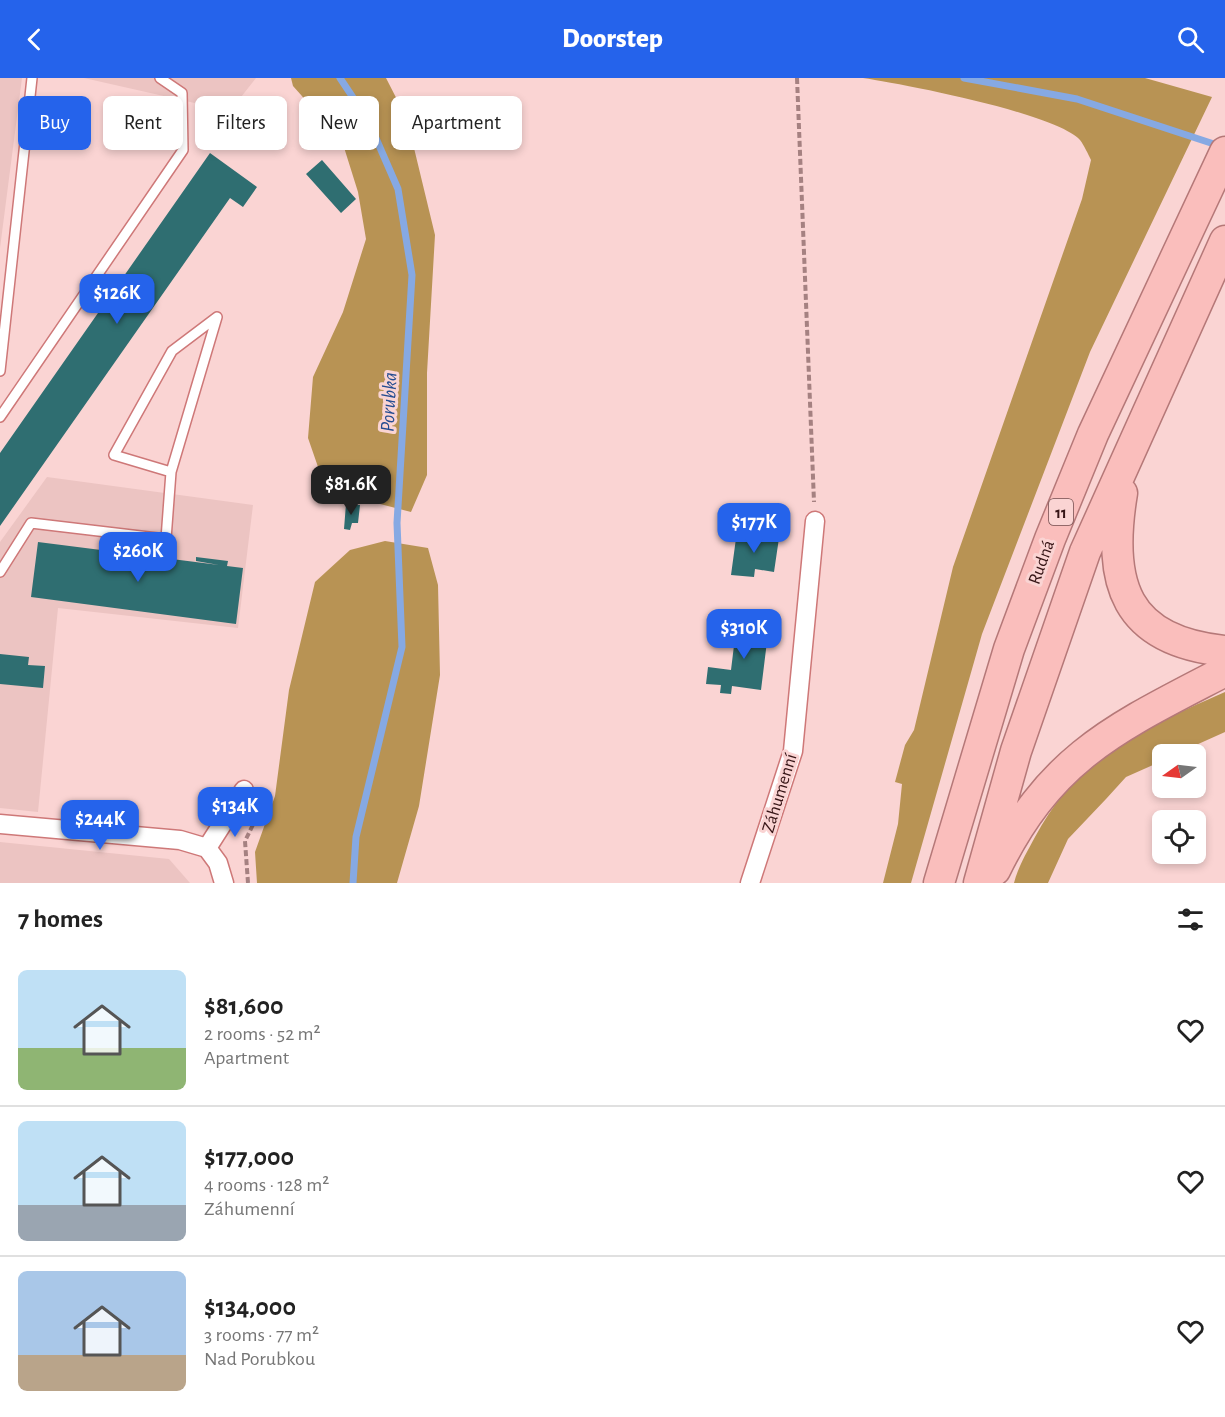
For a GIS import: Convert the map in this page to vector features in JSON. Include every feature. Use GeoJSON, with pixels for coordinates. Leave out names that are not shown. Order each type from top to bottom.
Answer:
{"type":"FeatureCollection","features":[{"type":"Feature","properties":{"kind":"highway","name":"Rudná"},"geometry":{"type":"LineString","coordinates":[[939,883],[1009,649],[1050,539],[1093,434],[1224,154]]}},
{"type":"Feature","properties":{"kind":"highway","name":"11"},"geometry":{"type":"LineString","coordinates":[[979,883],[1016,751],[1085,552],[1225,241]]}},
{"type":"Feature","properties":{"kind":"highway"},"geometry":{"type":"LineString","coordinates":[[1131,449],[1116,542],[1116,561],[1127,598],[1137,615],[1167,636],[1199,648],[1225,651]]}},
{"type":"Feature","properties":{"kind":"highway"},"geometry":{"type":"LineString","coordinates":[[989,883],[1005,849],[1031,807],[1063,770],[1124,723],[1225,671]]}},
{"type":"Feature","properties":{"kind":"street","name":"Záhumenní"},"geometry":{"type":"LineString","coordinates":[[750,883],[794,751],[815,521]]}},
{"type":"Feature","properties":{"kind":"street"},"geometry":{"type":"LineString","coordinates":[[207,848],[244,790]]}},
{"type":"Feature","properties":{"kind":"street"},"geometry":{"type":"LineString","coordinates":[[0,824],[180,840],[207,848],[218,863],[224,883]]}},
{"type":"Feature","properties":{"kind":"lane"},"geometry":{"type":"LineString","coordinates":[[0,371],[32,78]]}},
{"type":"Feature","properties":{"kind":"lane"},"geometry":{"type":"LineString","coordinates":[[0,417],[183,150],[182,93],[160,78]]}},
{"type":"Feature","properties":{"kind":"lane"},"geometry":{"type":"LineString","coordinates":[[0,572],[30,523],[166,539],[171,472],[217,316],[172,351],[114,455],[171,472]]}},
{"type":"Feature","properties":{"kind":"path"},"geometry":{"type":"LineString","coordinates":[[797,78],[815,521]]}},
{"type":"Feature","properties":{"kind":"path"},"geometry":{"type":"LineString","coordinates":[[244,790],[264,802],[245,841],[248,883]]}},
{"type":"Feature","properties":{"kind":"shaded area"},"geometry":{"type":"Polygon","coordinates":[[[0,78],[22,78],[18,96],[0,248],[0,78]]]}},
{"type":"Feature","properties":{"kind":"shaded area"},"geometry":{"type":"Polygon","coordinates":[[[84,78],[256,78],[242,96],[195,96],[195,103],[183,100],[183,96],[164,96],[84,78]]]}},
{"type":"Feature","properties":{"kind":"shaded area"},"geometry":{"type":"Polygon","coordinates":[[[291,78],[386,78],[395,96],[391,96],[391,150],[414,150],[435,235],[427,373],[427,475],[411,512],[326,490],[308,438],[313,377],[343,312],[366,239],[358,192],[345,150],[379,150],[379,96],[302,96],[293,86],[291,78]]]}},
{"type":"Feature","properties":{"kind":"shaded area"},"geometry":{"type":"Polygon","coordinates":[[[863,78],[1145,78],[1212,97],[1090,352],[982,634],[911,883],[883,883],[898,824],[902,784],[895,782],[905,745],[914,730],[953,567],[1082,199],[1091,160],[1080,140],[1065,130],[1041,120],[977,101],[863,78]]]}},
{"type":"Feature","properties":{"kind":"shaded area"},"geometry":{"type":"Polygon","coordinates":[[[47,477],[253,505],[238,628],[58,608],[38,812],[0,808],[0,542],[47,477]]]}},
{"type":"Feature","properties":{"kind":"shaded area"},"geometry":{"type":"Polygon","coordinates":[[[385,541],[428,548],[438,585],[440,675],[419,806],[397,883],[257,883],[255,852],[275,796],[289,690],[315,582],[350,550],[385,541]]]}},
{"type":"Feature","properties":{"kind":"shaded area"},"geometry":{"type":"Polygon","coordinates":[[[1225,692],[1225,732],[1198,744],[1152,744],[1152,765],[1126,777],[1068,839],[1048,883],[1014,883],[1035,837],[1053,808],[1072,784],[1116,747],[1167,718],[1225,692]]]}},
{"type":"Feature","properties":{"kind":"shaded area"},"geometry":{"type":"Polygon","coordinates":[[[0,842],[169,859],[190,883],[0,883],[0,842]]]}},
{"type":"Feature","properties":{"kind":"building"},"geometry":{"type":"Polygon","coordinates":[[[210,153],[257,187],[243,207],[230,198],[0,526],[0,453],[210,153]]]}},
{"type":"Feature","properties":{"kind":"building"},"geometry":{"type":"Polygon","coordinates":[[[322,160],[356,199],[341,213],[306,174],[322,160]]]}},
{"type":"Feature","properties":{"kind":"building"},"geometry":{"type":"Polygon","coordinates":[[[346,504],[360,505],[358,523],[352,523],[350,530],[344,529],[346,504]]]}},
{"type":"Feature","properties":{"kind":"building"},"geometry":{"type":"Polygon","coordinates":[[[737,531],[779,538],[774,572],[755,569],[754,577],[731,575],[737,531]]]}},
{"type":"Feature","properties":{"kind":"building"},"geometry":{"type":"Polygon","coordinates":[[[38,542],[219,565],[196,561],[196,557],[228,561],[227,566],[243,568],[236,624],[31,597],[38,542]]]}},
{"type":"Feature","properties":{"kind":"building"},"geometry":{"type":"Polygon","coordinates":[[[737,621],[769,625],[761,690],[732,686],[731,694],[720,693],[721,685],[706,684],[708,667],[731,670],[737,621]]]}},
{"type":"Feature","properties":{"kind":"building"},"geometry":{"type":"Polygon","coordinates":[[[0,654],[29,657],[28,665],[45,666],[43,688],[0,684],[0,654]]]}},
{"type":"Feature","properties":{"kind":"waterway","name":"Porubka"},"geometry":{"type":"LineString","coordinates":[[340,78],[368,120],[398,189],[412,275],[397,523],[402,647],[356,837],[353,883]]}},
{"type":"Feature","properties":{"kind":"waterway"},"geometry":{"type":"LineString","coordinates":[[964,78],[1077,99],[1220,146]]}}]}
